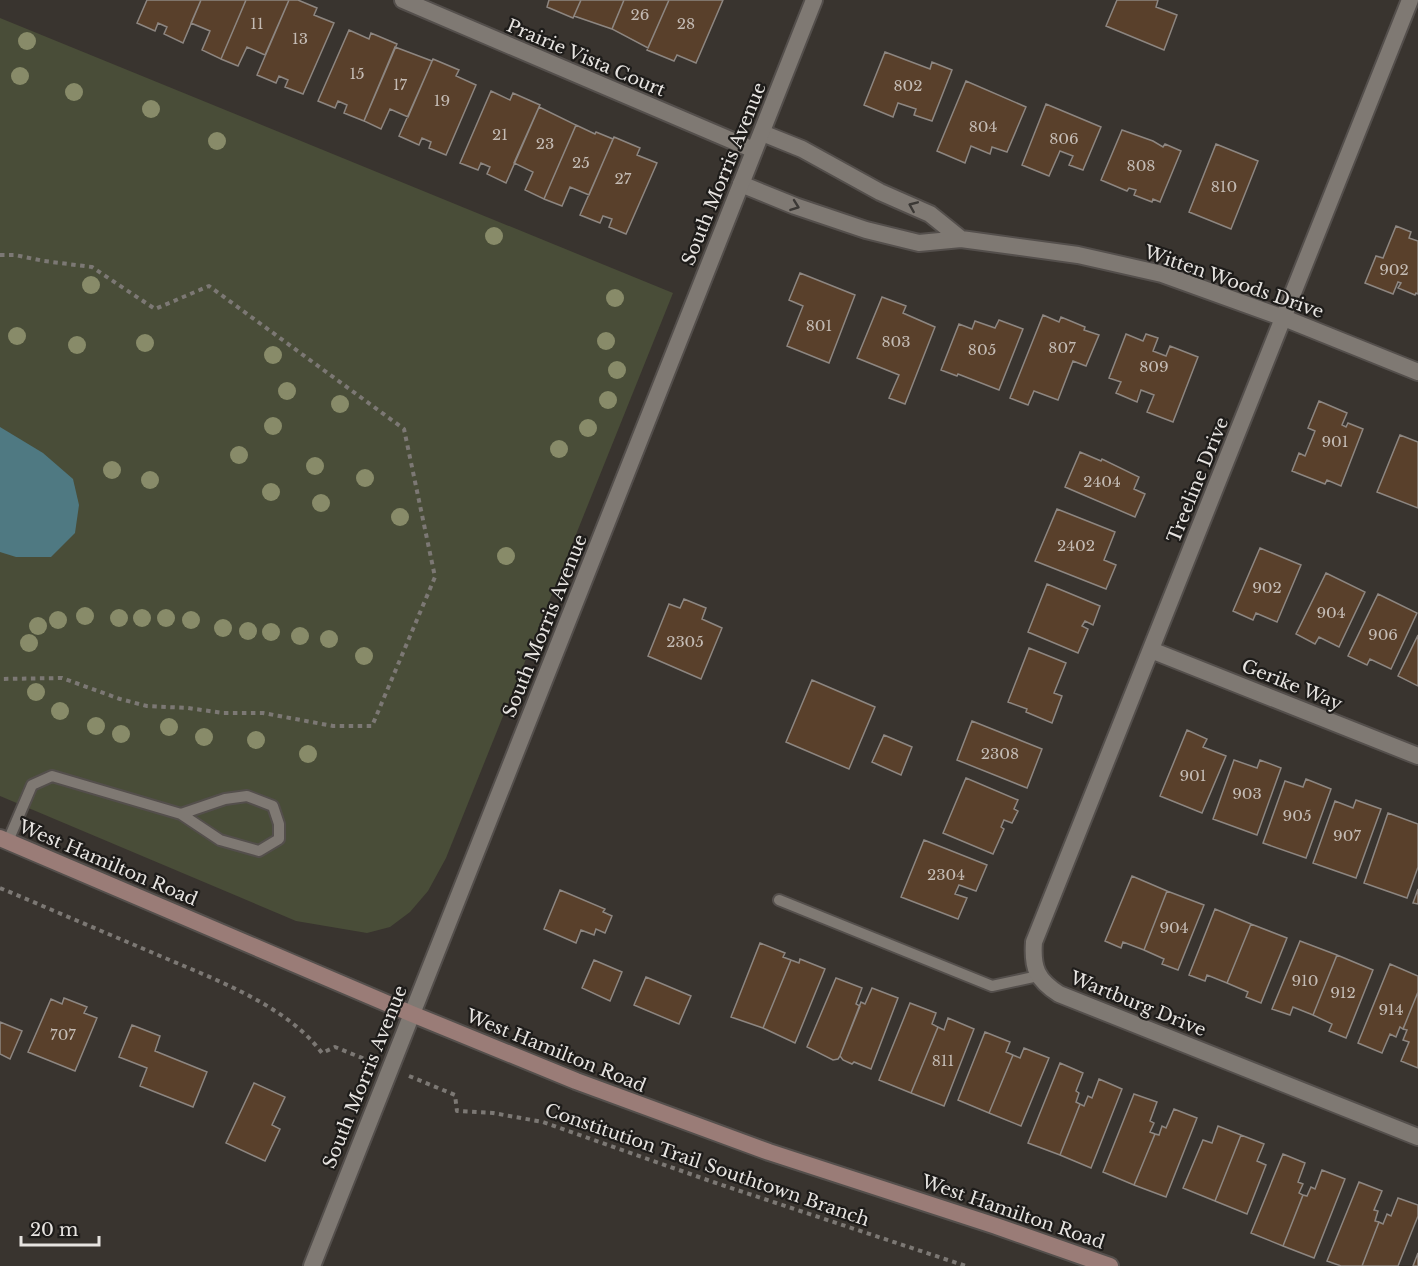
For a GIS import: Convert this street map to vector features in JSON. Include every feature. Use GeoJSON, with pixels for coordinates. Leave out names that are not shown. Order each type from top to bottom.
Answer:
{"type":"FeatureCollection","features":[{"type":"Feature","properties":{"kind":"main road","name":"West Hamilton Road"},"geometry":{"type":"LineString","coordinates":[[4,840],[412,1014],[585,1084],[758,1148],[1110,1266]]}},
{"type":"Feature","properties":{"kind":"street","name":"Prairie Vista Court"},"geometry":{"type":"LineString","coordinates":[[403,0],[754,150]]}},
{"type":"Feature","properties":{"kind":"street","name":"South Morris Avenue"},"geometry":{"type":"LineString","coordinates":[[312,1266],[814,0]]}},
{"type":"Feature","properties":{"kind":"street","name":"Treeline Drive"},"geometry":{"type":"LineString","coordinates":[[1038,976],[1033,961],[1034,942],[1284,318],[1405,2]]}},
{"type":"Feature","properties":{"kind":"street"},"geometry":{"type":"LineString","coordinates":[[762,133],[802,149],[880,192],[930,214],[961,239]]}},
{"type":"Feature","properties":{"kind":"street","name":"Witten Woods Drive"},"geometry":{"type":"LineString","coordinates":[[741,184],[795,206],[866,230],[919,243],[961,239],[1078,255],[1162,274],[1284,318],[1418,372]]}},
{"type":"Feature","properties":{"kind":"street","name":"Gerike Way"},"geometry":{"type":"LineString","coordinates":[[1151,650],[1418,756]]}},
{"type":"Feature","properties":{"kind":"street","name":"Wartburg Drive"},"geometry":{"type":"LineString","coordinates":[[1038,976],[1048,987],[1059,994],[1418,1137]]}},
{"type":"Feature","properties":{"kind":"lane"},"geometry":{"type":"LineString","coordinates":[[4,840],[32,785],[52,776],[181,814],[220,840],[259,851],[279,839],[279,824],[273,806],[247,796],[225,800],[181,814]]}},
{"type":"Feature","properties":{"kind":"lane"},"geometry":{"type":"LineString","coordinates":[[779,900],[992,986],[1038,976]]}},
{"type":"Feature","properties":{"kind":"path"},"geometry":{"type":"LineString","coordinates":[[0,255],[15,255],[92,267],[154,309],[209,286],[404,429],[435,577],[372,726],[333,726],[263,713],[223,713],[147,706],[62,678],[0,679]]}},
{"type":"Feature","properties":{"kind":"path","name":"Constitution Trail Southtown Branch"},"geometry":{"type":"LineString","coordinates":[[0,888],[235,988],[294,1023],[310,1036],[322,1053],[335,1047],[455,1095],[457,1111],[493,1113],[543,1122],[713,1182],[966,1266]]}},
{"type":"Feature","properties":{"kind":"green space"},"geometry":{"type":"Polygon","coordinates":[[[0,18],[673,293],[446,858],[428,891],[410,912],[390,927],[367,933],[296,921],[0,796],[0,18]]]}},
{"type":"Feature","properties":{"kind":"water"},"geometry":{"type":"Polygon","coordinates":[[[0,427],[43,453],[73,479],[79,505],[75,533],[51,557],[16,557],[0,552],[0,427]]]}},
{"type":"Feature","properties":{"kind":"building"},"geometry":{"type":"Polygon","coordinates":[[[147,0],[201,0],[183,43],[164,34],[167,27],[158,23],[155,31],[137,23],[147,0]]]}},
{"type":"Feature","properties":{"kind":"building"},"geometry":{"type":"Polygon","coordinates":[[[201,0],[246,0],[221,59],[202,50],[210,31],[191,23],[201,0]]]}},
{"type":"Feature","properties":{"kind":"building"},"geometry":{"type":"Polygon","coordinates":[[[246,0],[289,0],[265,55],[247,47],[238,66],[221,59],[246,0]]]}},
{"type":"Feature","properties":{"kind":"building"},"geometry":{"type":"Polygon","coordinates":[[[289,0],[298,0],[317,8],[314,15],[334,23],[303,94],[285,87],[288,80],[279,76],[276,83],[257,75],[289,0]]]}},
{"type":"Feature","properties":{"kind":"building"},"geometry":{"type":"Polygon","coordinates":[[[549,0],[581,0],[573,18],[547,7],[549,0]]]}},
{"type":"Feature","properties":{"kind":"building"},"geometry":{"type":"Polygon","coordinates":[[[581,0],[624,0],[612,29],[574,16],[581,0]]]}},
{"type":"Feature","properties":{"kind":"building"},"geometry":{"type":"Polygon","coordinates":[[[624,0],[669,0],[648,48],[612,29],[624,0]]]}},
{"type":"Feature","properties":{"kind":"building"},"geometry":{"type":"Polygon","coordinates":[[[669,0],[723,0],[696,63],[677,55],[674,61],[647,50],[669,0]]]}},
{"type":"Feature","properties":{"kind":"building"},"geometry":{"type":"Polygon","coordinates":[[[1117,0],[1158,0],[1156,7],[1177,15],[1164,50],[1106,26],[1117,0]]]}},
{"type":"Feature","properties":{"kind":"building"},"geometry":{"type":"Polygon","coordinates":[[[349,30],[369,39],[371,33],[397,44],[364,121],[344,113],[347,105],[338,101],[335,108],[318,101],[349,30]]]}},
{"type":"Feature","properties":{"kind":"building"},"geometry":{"type":"Polygon","coordinates":[[[395,47],[432,61],[408,117],[390,109],[381,129],[364,121],[395,47]]]}},
{"type":"Feature","properties":{"kind":"building"},"geometry":{"type":"Polygon","coordinates":[[[885,52],[930,69],[932,62],[952,70],[932,121],[914,115],[916,109],[898,103],[893,117],[864,105],[885,52]]]}},
{"type":"Feature","properties":{"kind":"building"},"geometry":{"type":"Polygon","coordinates":[[[433,59],[459,70],[456,76],[476,85],[446,155],[429,148],[431,142],[422,138],[419,145],[399,136],[433,59]]]}},
{"type":"Feature","properties":{"kind":"building"},"geometry":{"type":"Polygon","coordinates":[[[966,81],[1026,107],[1007,152],[992,147],[990,154],[971,146],[965,163],[937,151],[966,81]]]}},
{"type":"Feature","properties":{"kind":"building"},"geometry":{"type":"Polygon","coordinates":[[[491,91],[510,100],[513,93],[540,105],[506,183],[487,174],[490,167],[481,163],[478,170],[460,163],[491,91]]]}},
{"type":"Feature","properties":{"kind":"building"},"geometry":{"type":"Polygon","coordinates":[[[1046,104],[1101,127],[1083,170],[1069,165],[1073,156],[1060,151],[1049,176],[1022,165],[1046,104]]]}},
{"type":"Feature","properties":{"kind":"building"},"geometry":{"type":"Polygon","coordinates":[[[539,107],[576,125],[544,199],[525,190],[533,172],[514,163],[539,107]]]}},
{"type":"Feature","properties":{"kind":"building"},"geometry":{"type":"Polygon","coordinates":[[[576,125],[613,139],[589,195],[570,187],[562,206],[544,199],[576,125]]]}},
{"type":"Feature","properties":{"kind":"building"},"geometry":{"type":"Polygon","coordinates":[[[1122,130],[1163,147],[1165,144],[1181,151],[1160,202],[1153,199],[1152,202],[1134,195],[1136,190],[1129,188],[1127,191],[1101,180],[1122,130]]]}},
{"type":"Feature","properties":{"kind":"building"},"geometry":{"type":"Polygon","coordinates":[[[614,137],[640,148],[637,155],[657,163],[626,234],[609,227],[612,219],[603,216],[600,223],[580,215],[614,137]]]}},
{"type":"Feature","properties":{"kind":"building"},"geometry":{"type":"Polygon","coordinates":[[[1216,144],[1258,161],[1231,229],[1189,212],[1216,144]]]}},
{"type":"Feature","properties":{"kind":"building"},"geometry":{"type":"Polygon","coordinates":[[[1396,226],[1411,232],[1409,238],[1418,241],[1418,294],[1415,295],[1398,288],[1401,283],[1398,282],[1393,294],[1365,283],[1376,256],[1383,258],[1396,226]]]}},
{"type":"Feature","properties":{"kind":"building"},"geometry":{"type":"Polygon","coordinates":[[[800,273],[855,295],[829,363],[787,346],[803,306],[789,300],[800,273]]]}},
{"type":"Feature","properties":{"kind":"building"},"geometry":{"type":"Polygon","coordinates":[[[882,297],[906,306],[903,313],[935,327],[905,404],[889,398],[899,375],[857,358],[882,297]]]}},
{"type":"Feature","properties":{"kind":"building"},"geometry":{"type":"Polygon","coordinates":[[[1043,315],[1059,322],[1061,317],[1085,327],[1084,330],[1099,335],[1086,366],[1073,361],[1058,400],[1034,391],[1028,405],[1010,398],[1043,315]]]}},
{"type":"Feature","properties":{"kind":"building"},"geometry":{"type":"Polygon","coordinates":[[[999,320],[1023,329],[999,390],[941,370],[959,324],[972,329],[975,321],[995,328],[999,320]]]}},
{"type":"Feature","properties":{"kind":"building"},"geometry":{"type":"Polygon","coordinates":[[[1126,334],[1143,341],[1146,334],[1158,338],[1153,351],[1166,356],[1170,346],[1198,357],[1173,422],[1147,412],[1154,395],[1141,390],[1137,402],[1116,393],[1121,382],[1109,378],[1126,334]]]}},
{"type":"Feature","properties":{"kind":"building"},"geometry":{"type":"Polygon","coordinates":[[[1319,401],[1347,413],[1342,425],[1346,427],[1348,423],[1363,429],[1341,486],[1327,480],[1325,484],[1292,471],[1299,453],[1305,456],[1315,431],[1308,428],[1319,401]]]}},
{"type":"Feature","properties":{"kind":"building"},"geometry":{"type":"Polygon","coordinates":[[[1400,435],[1418,442],[1418,508],[1377,492],[1400,435]]]}},
{"type":"Feature","properties":{"kind":"building"},"geometry":{"type":"Polygon","coordinates":[[[1080,452],[1101,461],[1102,459],[1139,477],[1134,489],[1145,494],[1135,517],[1065,487],[1080,452]]]}},
{"type":"Feature","properties":{"kind":"building"},"geometry":{"type":"Polygon","coordinates":[[[1057,509],[1115,532],[1104,560],[1116,565],[1106,589],[1035,561],[1057,509]]]}},
{"type":"Feature","properties":{"kind":"building"},"geometry":{"type":"Polygon","coordinates":[[[1260,548],[1301,565],[1277,622],[1256,613],[1253,620],[1233,611],[1260,548]]]}},
{"type":"Feature","properties":{"kind":"building"},"geometry":{"type":"Polygon","coordinates":[[[1326,573],[1365,592],[1339,647],[1319,637],[1315,644],[1296,634],[1326,573]]]}},
{"type":"Feature","properties":{"kind":"building"},"geometry":{"type":"Polygon","coordinates":[[[1047,584],[1100,606],[1093,625],[1085,621],[1082,626],[1088,629],[1078,653],[1028,632],[1047,584]]]}},
{"type":"Feature","properties":{"kind":"building"},"geometry":{"type":"Polygon","coordinates":[[[1378,594],[1417,613],[1391,669],[1370,659],[1367,665],[1348,656],[1378,594]]]}},
{"type":"Feature","properties":{"kind":"building"},"geometry":{"type":"Polygon","coordinates":[[[684,599],[706,608],[702,619],[722,628],[701,679],[648,656],[669,604],[680,608],[684,599]]]}},
{"type":"Feature","properties":{"kind":"building"},"geometry":{"type":"Polygon","coordinates":[[[1418,635],[1418,686],[1398,676],[1418,635]]]}},
{"type":"Feature","properties":{"kind":"building"},"geometry":{"type":"Polygon","coordinates":[[[1029,648],[1066,663],[1054,693],[1062,696],[1052,723],[1026,712],[1027,709],[1008,702],[1029,648]]]}},
{"type":"Feature","properties":{"kind":"building"},"geometry":{"type":"Polygon","coordinates":[[[812,680],[875,707],[849,769],[786,742],[812,680]]]}},
{"type":"Feature","properties":{"kind":"building"},"geometry":{"type":"Polygon","coordinates":[[[972,721],[1042,749],[1027,788],[957,760],[972,721]]]}},
{"type":"Feature","properties":{"kind":"building"},"geometry":{"type":"Polygon","coordinates":[[[1187,730],[1207,739],[1203,747],[1226,756],[1202,813],[1160,796],[1187,730]]]}},
{"type":"Feature","properties":{"kind":"building"},"geometry":{"type":"Polygon","coordinates":[[[884,735],[912,747],[901,775],[872,762],[884,735]]]}},
{"type":"Feature","properties":{"kind":"building"},"geometry":{"type":"Polygon","coordinates":[[[1234,760],[1257,768],[1260,760],[1281,768],[1257,835],[1213,819],[1234,760]]]}},
{"type":"Feature","properties":{"kind":"building"},"geometry":{"type":"Polygon","coordinates":[[[966,778],[1018,800],[1014,809],[1018,811],[1012,823],[1004,820],[1001,827],[1004,829],[993,854],[943,833],[966,778]]]}},
{"type":"Feature","properties":{"kind":"building"},"geometry":{"type":"Polygon","coordinates":[[[1306,779],[1331,789],[1306,858],[1263,843],[1285,781],[1303,787],[1306,779]]]}},
{"type":"Feature","properties":{"kind":"building"},"geometry":{"type":"Polygon","coordinates":[[[1356,800],[1381,809],[1356,878],[1313,863],[1335,801],[1353,808],[1356,800]]]}},
{"type":"Feature","properties":{"kind":"building"},"geometry":{"type":"Polygon","coordinates":[[[1388,813],[1418,824],[1418,867],[1407,898],[1364,883],[1388,813]]]}},
{"type":"Feature","properties":{"kind":"building"},"geometry":{"type":"Polygon","coordinates":[[[924,840],[987,865],[976,891],[959,885],[955,894],[967,898],[958,919],[901,897],[924,840]]]}},
{"type":"Feature","properties":{"kind":"building"},"geometry":{"type":"Polygon","coordinates":[[[1132,876],[1167,891],[1144,950],[1123,942],[1121,948],[1105,941],[1132,876]]]}},
{"type":"Feature","properties":{"kind":"building"},"geometry":{"type":"Polygon","coordinates":[[[1418,889],[1418,904],[1413,903],[1418,889]]]}},
{"type":"Feature","properties":{"kind":"building"},"geometry":{"type":"Polygon","coordinates":[[[560,890],[605,909],[603,912],[612,916],[605,933],[596,929],[594,935],[581,930],[576,943],[544,929],[560,890]]]}},
{"type":"Feature","properties":{"kind":"building"},"geometry":{"type":"Polygon","coordinates":[[[1167,891],[1204,905],[1178,970],[1162,964],[1164,959],[1144,950],[1167,891]]]}},
{"type":"Feature","properties":{"kind":"building"},"geometry":{"type":"Polygon","coordinates":[[[1215,909],[1251,924],[1227,983],[1207,975],[1205,981],[1189,975],[1215,909]]]}},
{"type":"Feature","properties":{"kind":"building"},"geometry":{"type":"Polygon","coordinates":[[[1251,924],[1287,938],[1261,1003],[1246,997],[1248,992],[1227,983],[1251,924]]]}},
{"type":"Feature","properties":{"kind":"building"},"geometry":{"type":"Polygon","coordinates":[[[1300,941],[1337,955],[1313,1015],[1293,1007],[1290,1015],[1272,1009],[1300,941]]]}},
{"type":"Feature","properties":{"kind":"building"},"geometry":{"type":"Polygon","coordinates":[[[760,943],[785,953],[783,957],[791,960],[763,1028],[731,1017],[760,943]]]}},
{"type":"Feature","properties":{"kind":"building"},"geometry":{"type":"Polygon","coordinates":[[[1337,955],[1373,970],[1346,1038],[1329,1031],[1332,1024],[1313,1015],[1337,955]]]}},
{"type":"Feature","properties":{"kind":"building"},"geometry":{"type":"Polygon","coordinates":[[[800,959],[825,969],[795,1043],[763,1028],[791,960],[799,963],[800,959]]]}},
{"type":"Feature","properties":{"kind":"building"},"geometry":{"type":"Polygon","coordinates":[[[594,960],[622,972],[610,1001],[582,988],[594,960]]]}},
{"type":"Feature","properties":{"kind":"building"},"geometry":{"type":"Polygon","coordinates":[[[1390,964],[1418,976],[1418,992],[1403,1029],[1400,1027],[1396,1037],[1390,1034],[1382,1053],[1358,1043],[1390,964]]]}},
{"type":"Feature","properties":{"kind":"building"},"geometry":{"type":"Polygon","coordinates":[[[646,977],[691,996],[679,1024],[634,1005],[646,977]]]}},
{"type":"Feature","properties":{"kind":"building"},"geometry":{"type":"Polygon","coordinates":[[[836,978],[862,988],[856,1004],[860,1006],[840,1056],[833,1060],[807,1047],[836,978]]]}},
{"type":"Feature","properties":{"kind":"building"},"geometry":{"type":"Polygon","coordinates":[[[872,988],[898,998],[871,1069],[854,1062],[852,1064],[840,1056],[861,1002],[865,1004],[872,988]]]}},
{"type":"Feature","properties":{"kind":"building"},"geometry":{"type":"Polygon","coordinates":[[[1418,992],[1418,1068],[1401,1061],[1409,1042],[1403,1040],[1407,1030],[1403,1029],[1418,992]]]}},
{"type":"Feature","properties":{"kind":"building"},"geometry":{"type":"Polygon","coordinates":[[[64,998],[87,1007],[84,1013],[97,1018],[75,1071],[28,1052],[51,999],[62,1004],[64,998]]]}},
{"type":"Feature","properties":{"kind":"building"},"geometry":{"type":"Polygon","coordinates":[[[910,1003],[936,1013],[932,1024],[938,1027],[911,1093],[879,1080],[910,1003]]]}},
{"type":"Feature","properties":{"kind":"building"},"geometry":{"type":"Polygon","coordinates":[[[948,1018],[974,1029],[944,1106],[911,1093],[938,1027],[944,1030],[948,1018]]]}},
{"type":"Feature","properties":{"kind":"building"},"geometry":{"type":"Polygon","coordinates":[[[0,1022],[22,1031],[10,1059],[0,1054],[0,1022]]]}},
{"type":"Feature","properties":{"kind":"building"},"geometry":{"type":"Polygon","coordinates":[[[132,1025],[160,1036],[155,1051],[207,1072],[193,1107],[140,1086],[147,1068],[119,1057],[132,1025]]]}},
{"type":"Feature","properties":{"kind":"building"},"geometry":{"type":"Polygon","coordinates":[[[985,1032],[1010,1042],[1006,1052],[1013,1055],[989,1113],[958,1100],[985,1032]]]}},
{"type":"Feature","properties":{"kind":"building"},"geometry":{"type":"Polygon","coordinates":[[[1024,1048],[1049,1058],[1021,1126],[989,1113],[1013,1055],[1020,1058],[1024,1048]]]}},
{"type":"Feature","properties":{"kind":"building"},"geometry":{"type":"Polygon","coordinates":[[[1060,1063],[1083,1073],[1076,1091],[1079,1093],[1076,1102],[1080,1104],[1060,1155],[1028,1143],[1060,1063]]]}},
{"type":"Feature","properties":{"kind":"building"},"geometry":{"type":"Polygon","coordinates":[[[1099,1079],[1122,1089],[1091,1168],[1060,1155],[1080,1104],[1084,1106],[1088,1096],[1092,1098],[1099,1079]]]}},
{"type":"Feature","properties":{"kind":"building"},"geometry":{"type":"Polygon","coordinates":[[[254,1083],[285,1097],[272,1125],[280,1129],[265,1161],[226,1143],[254,1083]]]}},
{"type":"Feature","properties":{"kind":"building"},"geometry":{"type":"Polygon","coordinates":[[[1134,1094],[1157,1102],[1150,1121],[1154,1123],[1150,1132],[1155,1134],[1134,1185],[1103,1172],[1134,1094]]]}},
{"type":"Feature","properties":{"kind":"building"},"geometry":{"type":"Polygon","coordinates":[[[1174,1109],[1197,1118],[1166,1197],[1134,1185],[1155,1134],[1159,1135],[1162,1126],[1166,1128],[1174,1109]]]}},
{"type":"Feature","properties":{"kind":"building"},"geometry":{"type":"Polygon","coordinates":[[[1218,1126],[1241,1135],[1215,1201],[1183,1188],[1203,1140],[1212,1143],[1218,1126]]]}},
{"type":"Feature","properties":{"kind":"building"},"geometry":{"type":"Polygon","coordinates":[[[1241,1135],[1264,1144],[1257,1161],[1266,1165],[1247,1214],[1215,1201],[1241,1135]]]}},
{"type":"Feature","properties":{"kind":"building"},"geometry":{"type":"Polygon","coordinates":[[[1283,1154],[1305,1163],[1298,1182],[1303,1184],[1299,1193],[1303,1195],[1283,1246],[1251,1233],[1283,1154]]]}},
{"type":"Feature","properties":{"kind":"building"},"geometry":{"type":"Polygon","coordinates":[[[1322,1170],[1345,1179],[1314,1258],[1283,1246],[1303,1195],[1307,1196],[1311,1187],[1315,1189],[1322,1170]]]}},
{"type":"Feature","properties":{"kind":"building"},"geometry":{"type":"Polygon","coordinates":[[[1359,1182],[1382,1191],[1374,1210],[1378,1211],[1375,1221],[1379,1222],[1362,1266],[1341,1266],[1327,1261],[1359,1182]]]}},
{"type":"Feature","properties":{"kind":"building"},"geometry":{"type":"Polygon","coordinates":[[[1398,1198],[1418,1205],[1418,1216],[1398,1266],[1362,1266],[1379,1222],[1383,1224],[1387,1214],[1391,1216],[1398,1198]]]}},
{"type":"Feature","properties":{"kind":"building"},"geometry":{"type":"Polygon","coordinates":[[[1418,1253],[1418,1266],[1413,1266],[1418,1253]]]}}]}
